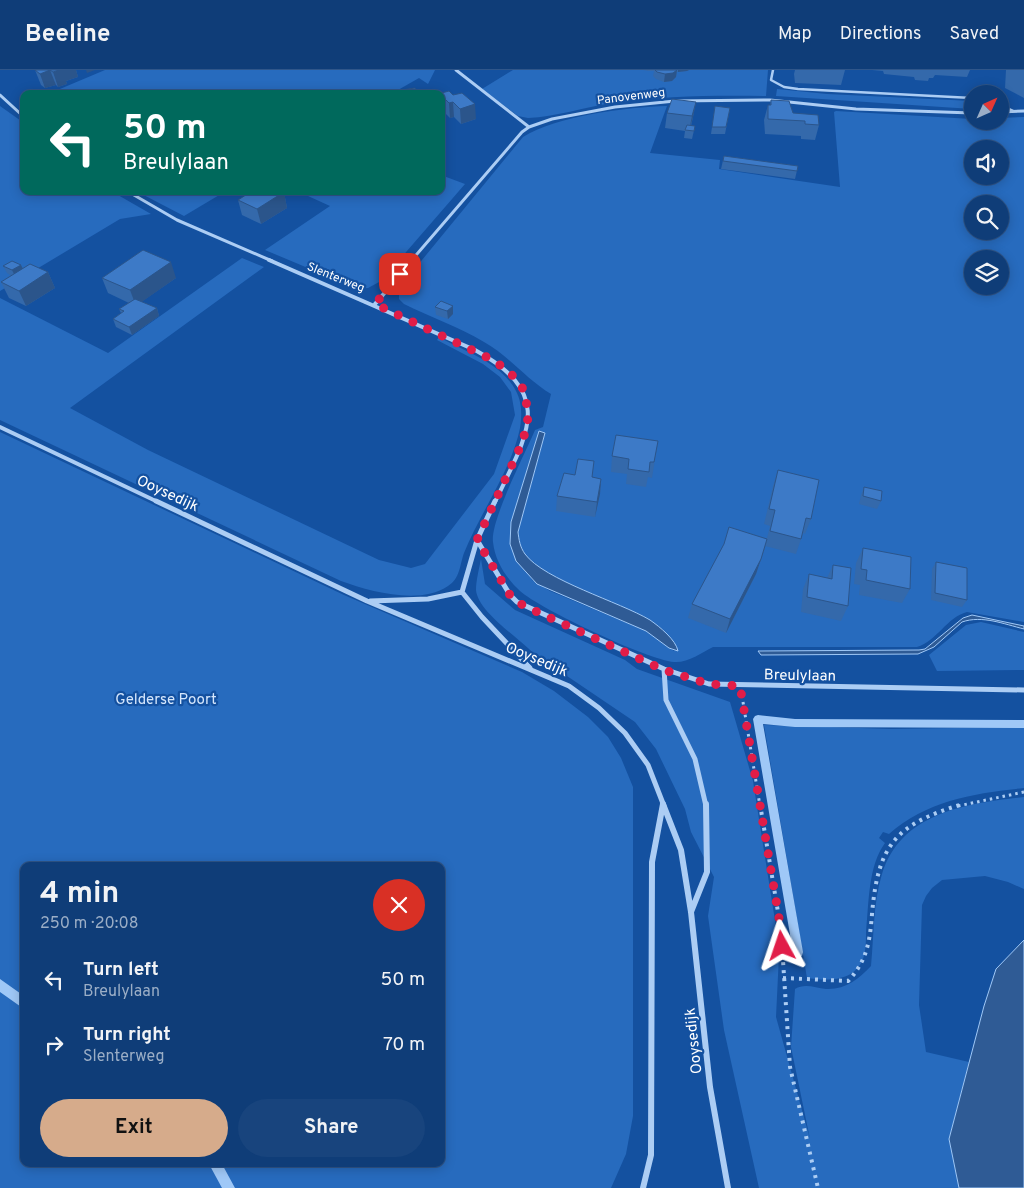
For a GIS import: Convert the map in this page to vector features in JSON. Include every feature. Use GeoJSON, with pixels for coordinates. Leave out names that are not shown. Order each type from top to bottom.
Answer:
{"type":"FeatureCollection","features":[{"type":"Feature","properties":{"kind":"street"},"geometry":{"type":"LineString","coordinates":[[456,70],[528,127]]}},
{"type":"Feature","properties":{"kind":"street"},"geometry":{"type":"LineString","coordinates":[[0,95],[20,113]]}},
{"type":"Feature","properties":{"kind":"street","name":"Panovenweg"},"geometry":{"type":"LineString","coordinates":[[375,304],[522,132],[528,127],[552,119],[615,107],[674,101],[770,100],[856,108],[964,113]]}},
{"type":"Feature","properties":{"kind":"street"},"geometry":{"type":"LineString","coordinates":[[1009,112],[1024,111]]}},
{"type":"Feature","properties":{"kind":"street","name":"Slenterweg"},"geometry":{"type":"LineString","coordinates":[[134,195],[177,220],[375,304],[495,361],[512,375],[526,398],[528,425],[518,452],[477,540],[462,592]]}},
{"type":"Feature","properties":{"kind":"street","name":"Ooysedijk"},"geometry":{"type":"LineString","coordinates":[[0,427],[367,601],[569,686],[599,708],[624,733],[648,764],[681,850],[691,912],[710,1087],[728,1188]]}},
{"type":"Feature","properties":{"kind":"street","name":"Breulylaan"},"geometry":{"type":"LineString","coordinates":[[477,540],[510,595],[517,602],[664,670],[709,684],[1024,690]]}},
{"type":"Feature","properties":{"kind":"street"},"geometry":{"type":"LineString","coordinates":[[367,601],[428,599],[462,592],[482,618],[533,670]]}},
{"type":"Feature","properties":{"kind":"street"},"geometry":{"type":"LineString","coordinates":[[664,670],[666,700],[695,759],[706,802],[708,825],[707,872],[691,912]]}},
{"type":"Feature","properties":{"kind":"street"},"geometry":{"type":"LineString","coordinates":[[644,1188],[651,1154],[652,862],[663,803]]}},
{"type":"Feature","properties":{"kind":"lane"},"geometry":{"type":"LineString","coordinates":[[773,70],[771,80],[784,87],[964,98]]}},
{"type":"Feature","properties":{"kind":"lane"},"geometry":{"type":"LineString","coordinates":[[1009,109],[1015,112]]}},
{"type":"Feature","properties":{"kind":"path"},"geometry":{"type":"LineString","coordinates":[[740,686],[781,930],[790,1067],[818,1188]]}},
{"type":"Feature","properties":{"kind":"path"},"geometry":{"type":"LineString","coordinates":[[783,978],[848,981],[860,969],[868,951],[873,904],[882,857],[903,829],[919,817],[939,810],[1003,794],[1024,792]]}},
{"type":"Feature","properties":{"kind":"green space"},"geometry":{"type":"Polygon","coordinates":[[[105,70],[435,70],[428,84],[419,78],[398,90],[58,90],[105,70]]]}},
{"type":"Feature","properties":{"kind":"green space"},"geometry":{"type":"Polygon","coordinates":[[[513,70],[768,70],[766,96],[669,97],[612,103],[549,116],[528,118],[518,116],[482,89],[513,70]]]}},
{"type":"Feature","properties":{"kind":"green space"},"geometry":{"type":"Polygon","coordinates":[[[777,89],[827,94],[964,101],[964,108],[776,96],[777,89]]]}},
{"type":"Feature","properties":{"kind":"green space"},"geometry":{"type":"Polygon","coordinates":[[[0,106],[20,120],[20,195],[118,195],[151,214],[120,219],[0,291],[0,106]]]}},
{"type":"Feature","properties":{"kind":"green space"},"geometry":{"type":"Polygon","coordinates":[[[667,106],[650,153],[720,160],[719,169],[840,187],[834,112],[836,111],[964,119],[964,130],[1009,130],[1009,118],[1024,117],[1024,622],[967,612],[954,619],[930,640],[917,647],[713,647],[689,659],[674,662],[642,653],[571,621],[531,599],[510,581],[496,556],[493,542],[494,532],[502,504],[535,430],[543,427],[551,394],[502,354],[484,342],[404,304],[399,299],[399,288],[523,137],[554,123],[613,111],[667,106]],[[539,431],[511,522],[532,580],[550,591],[646,631],[674,651],[677,647],[663,630],[650,620],[548,573],[535,564],[523,551],[518,532],[545,433],[539,431]]]}},
{"type":"Feature","properties":{"kind":"green space"},"geometry":{"type":"Polygon","coordinates":[[[445,176],[465,184],[381,281],[368,288],[358,289],[265,250],[330,206],[306,195],[445,195],[445,176]]]}},
{"type":"Feature","properties":{"kind":"green space"},"geometry":{"type":"Polygon","coordinates":[[[144,195],[219,195],[184,216],[144,195]]]}},
{"type":"Feature","properties":{"kind":"green space"},"geometry":{"type":"Polygon","coordinates":[[[242,258],[264,267],[70,408],[148,450],[379,560],[411,568],[425,564],[494,474],[515,415],[511,392],[500,377],[483,364],[437,340],[439,337],[482,359],[501,372],[516,391],[521,414],[520,428],[510,459],[464,553],[459,571],[455,579],[448,586],[437,592],[410,596],[366,589],[341,581],[0,420],[0,298],[108,353],[242,258]]]}},
{"type":"Feature","properties":{"kind":"green space","name":"Gelderse Poort"},"geometry":{"type":"Polygon","coordinates":[[[0,432],[344,595],[522,672],[554,691],[588,717],[608,737],[621,758],[633,787],[633,1116],[626,1154],[611,1188],[0,1188],[0,432]]]}},
{"type":"Feature","properties":{"kind":"green space"},"geometry":{"type":"Polygon","coordinates":[[[481,559],[485,584],[515,610],[625,660],[637,669],[730,702],[753,781],[776,927],[779,955],[776,1017],[810,1139],[791,1047],[795,989],[806,986],[826,989],[839,988],[862,975],[871,966],[875,908],[879,885],[891,853],[904,837],[921,824],[939,814],[981,803],[1024,797],[1024,889],[1008,882],[985,876],[942,880],[932,888],[922,905],[919,1005],[926,1052],[969,1062],[949,1139],[959,1188],[759,1188],[724,1030],[708,916],[714,877],[691,832],[685,809],[656,749],[635,722],[533,653],[484,607],[478,598],[476,590],[481,559]]]}},
{"type":"Feature","properties":{"kind":"green space"},"geometry":{"type":"Polygon","coordinates":[[[981,622],[1024,632],[1024,670],[937,671],[929,655],[966,625],[981,622]]]}},
{"type":"Feature","properties":{"kind":"green space"},"geometry":{"type":"Polygon","coordinates":[[[764,725],[891,729],[1024,727],[1024,788],[953,800],[919,813],[889,834],[883,832],[879,838],[885,843],[879,852],[872,874],[866,946],[859,967],[847,976],[839,978],[823,980],[807,978],[764,725]]]}},
{"type":"Feature","properties":{"kind":"shaded area"},"geometry":{"type":"Polygon","coordinates":[[[539,431],[545,433],[518,532],[523,551],[535,564],[548,573],[650,620],[671,638],[678,651],[669,648],[646,631],[537,584],[516,561],[510,544],[511,522],[539,431]]]}},
{"type":"Feature","properties":{"kind":"shaded area"},"geometry":{"type":"Polygon","coordinates":[[[972,615],[1024,626],[1024,629],[993,621],[970,620],[962,622],[934,647],[918,654],[761,655],[758,651],[925,649],[963,618],[972,615]]]}},
{"type":"Feature","properties":{"kind":"shaded area"},"geometry":{"type":"Polygon","coordinates":[[[1024,940],[1024,1188],[959,1188],[949,1139],[984,1006],[996,969],[1024,940]]]}},
{"type":"Feature","properties":{"kind":"building"},"geometry":{"type":"Polygon","coordinates":[[[35,70],[50,70],[40,74],[35,70]]]}},
{"type":"Feature","properties":{"kind":"building"},"geometry":{"type":"Polygon","coordinates":[[[655,70],[677,70],[673,73],[665,74],[655,70]]]}},
{"type":"Feature","properties":{"kind":"building"},"geometry":{"type":"Polygon","coordinates":[[[449,91],[453,95],[462,93],[475,104],[460,109],[453,102],[449,103],[445,99],[445,92],[449,91]]]}},
{"type":"Feature","properties":{"kind":"building"},"geometry":{"type":"Polygon","coordinates":[[[672,99],[696,102],[692,116],[667,113],[672,99]]]}},
{"type":"Feature","properties":{"kind":"building"},"geometry":{"type":"Polygon","coordinates":[[[771,100],[789,101],[793,113],[818,115],[819,125],[805,124],[805,121],[768,119],[768,105],[771,105],[771,100]]]}},
{"type":"Feature","properties":{"kind":"building"},"geometry":{"type":"Polygon","coordinates":[[[715,106],[730,108],[726,127],[712,127],[715,106]]]}},
{"type":"Feature","properties":{"kind":"building"},"geometry":{"type":"Polygon","coordinates":[[[687,125],[695,126],[694,131],[685,130],[687,125]]]}},
{"type":"Feature","properties":{"kind":"building"},"geometry":{"type":"Polygon","coordinates":[[[724,156],[798,166],[797,171],[723,161],[724,156]]]}},
{"type":"Feature","properties":{"kind":"building"},"geometry":{"type":"Polygon","coordinates":[[[246,195],[279,195],[257,209],[238,200],[246,195]]]}},
{"type":"Feature","properties":{"kind":"building"},"geometry":{"type":"Polygon","coordinates":[[[143,250],[171,262],[130,290],[102,278],[143,250]]]}},
{"type":"Feature","properties":{"kind":"building"},"geometry":{"type":"Polygon","coordinates":[[[12,261],[21,265],[12,270],[3,266],[12,261]]]}},
{"type":"Feature","properties":{"kind":"building"},"geometry":{"type":"Polygon","coordinates":[[[30,264],[48,272],[19,291],[1,282],[30,264]]]}},
{"type":"Feature","properties":{"kind":"building"},"geometry":{"type":"Polygon","coordinates":[[[135,299],[157,308],[129,327],[113,319],[124,311],[119,309],[135,299]]]}},
{"type":"Feature","properties":{"kind":"building"},"geometry":{"type":"Polygon","coordinates":[[[441,301],[453,306],[447,311],[435,307],[441,301]]]}},
{"type":"Feature","properties":{"kind":"building"},"geometry":{"type":"Polygon","coordinates":[[[616,435],[658,441],[654,462],[650,462],[649,472],[628,469],[629,459],[612,456],[616,435]]]}},
{"type":"Feature","properties":{"kind":"building"},"geometry":{"type":"Polygon","coordinates":[[[578,459],[594,461],[592,477],[601,479],[597,502],[557,496],[564,473],[575,475],[578,459]]]}},
{"type":"Feature","properties":{"kind":"building"},"geometry":{"type":"Polygon","coordinates":[[[778,470],[819,480],[811,519],[806,518],[801,539],[770,531],[775,510],[769,509],[778,470]]]}},
{"type":"Feature","properties":{"kind":"building"},"geometry":{"type":"Polygon","coordinates":[[[864,487],[882,491],[881,501],[863,496],[864,487]]]}},
{"type":"Feature","properties":{"kind":"building"},"geometry":{"type":"Polygon","coordinates":[[[729,527],[767,539],[761,559],[730,619],[692,604],[724,544],[729,527]]]}},
{"type":"Feature","properties":{"kind":"building"},"geometry":{"type":"Polygon","coordinates":[[[863,548],[911,557],[910,589],[866,580],[867,570],[861,569],[863,548]]]}},
{"type":"Feature","properties":{"kind":"building"},"geometry":{"type":"Polygon","coordinates":[[[936,562],[967,568],[967,600],[935,593],[936,562]]]}},
{"type":"Feature","properties":{"kind":"building"},"geometry":{"type":"Polygon","coordinates":[[[833,565],[851,568],[848,606],[807,597],[809,574],[832,579],[833,565]]]}},
{"type":"Feature","properties":{"kind":"waterway"},"geometry":{"type":"LineString","coordinates":[[798,952],[758,719],[795,723],[1024,724]]}},
{"type":"Feature","properties":{"kind":"waterway"},"geometry":{"type":"LineString","coordinates":[[0,985],[20,1000]]}},
{"type":"Feature","properties":{"kind":"waterway"},"geometry":{"type":"LineString","coordinates":[[217,1167],[229,1188]]}},
{"type":"Feature","properties":{"kind":"route"},"geometry":{"type":"LineString","coordinates":[[400,274],[375,304],[495,361],[512,375],[522,387],[526,398],[528,425],[518,452],[477,540],[510,595],[517,602],[533,610],[607,642],[664,670],[709,684],[740,686],[781,930],[782,946]]}}]}
